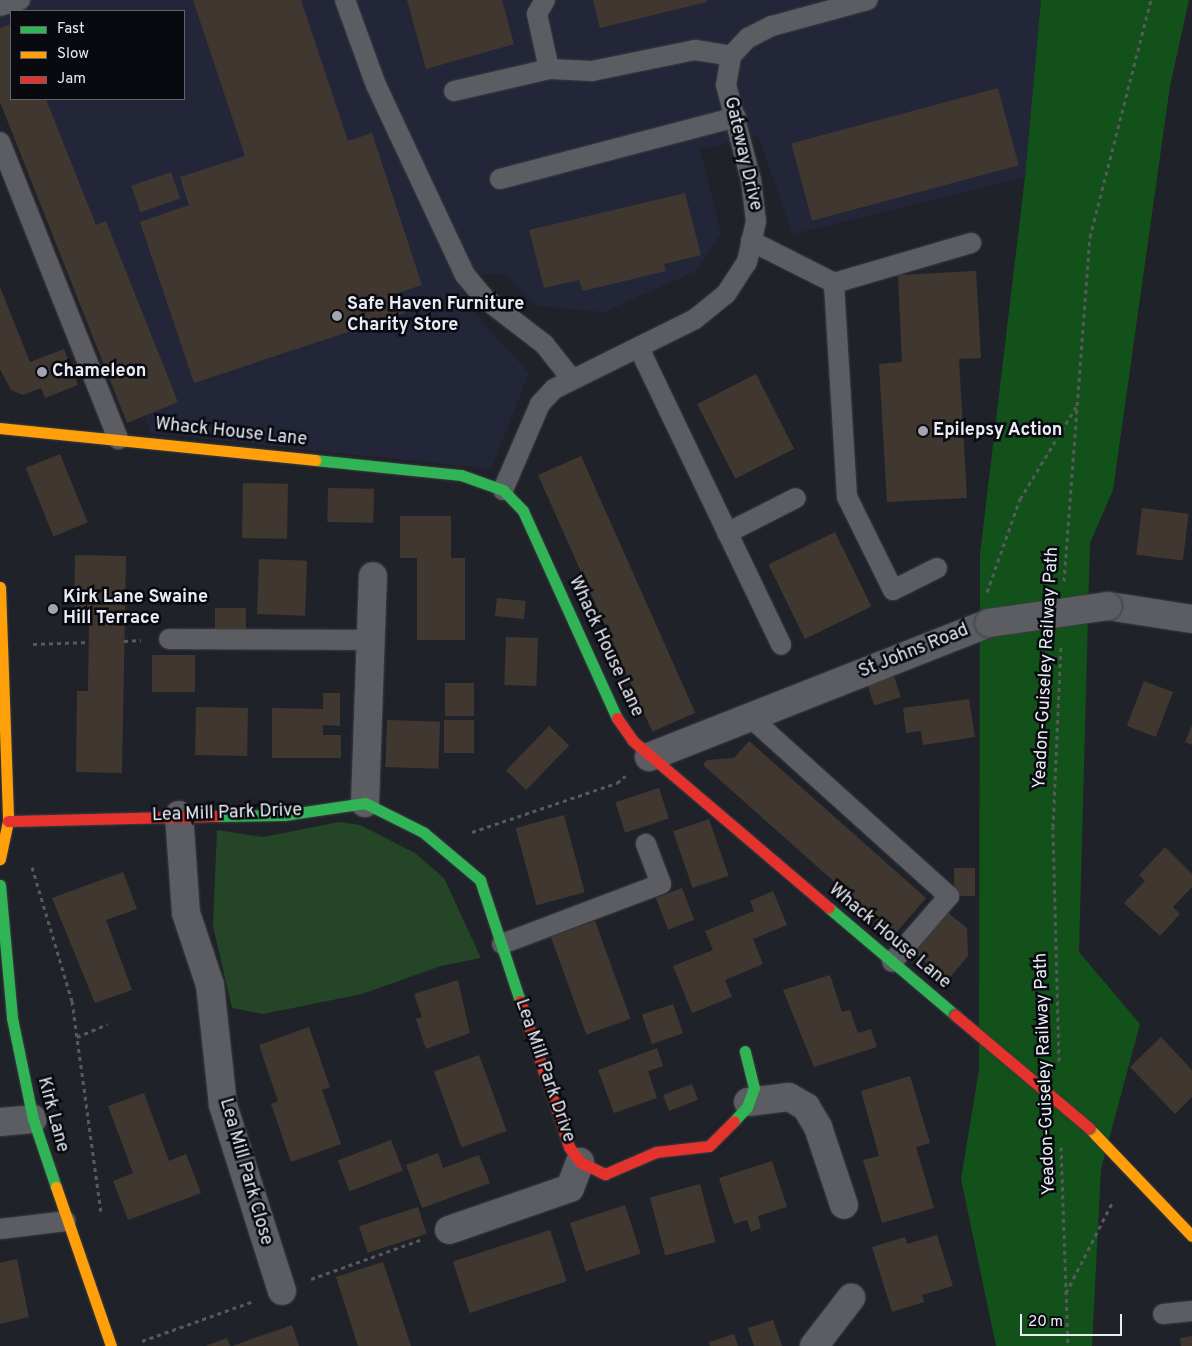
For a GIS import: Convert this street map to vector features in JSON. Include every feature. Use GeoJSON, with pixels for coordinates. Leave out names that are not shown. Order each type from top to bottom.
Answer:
{"type":"FeatureCollection","features":[{"type":"Feature","properties":{"kind":"street","name":"Whack House Lane"},"geometry":{"type":"LineString","coordinates":[[0,428],[461,475],[503,490],[523,511],[616,717],[649,757],[1088,1128],[1192,1236]]}},
{"type":"Feature","properties":{"kind":"street"},"geometry":{"type":"LineString","coordinates":[[365,803],[373,640],[373,576]]}},
{"type":"Feature","properties":{"kind":"street"},"geometry":{"type":"LineString","coordinates":[[0,587],[8,821],[0,859]]}},
{"type":"Feature","properties":{"kind":"street","name":"St Johns Road"},"geometry":{"type":"LineString","coordinates":[[649,757],[982,626],[1108,606],[1192,619]]}},
{"type":"Feature","properties":{"kind":"street","name":"Lea Mill Park Drive"},"geometry":{"type":"LineString","coordinates":[[8,821],[179,814],[284,814],[365,803],[446,847],[480,880],[569,1147],[580,1162],[605,1174],[656,1152],[709,1146],[748,1102]]}},
{"type":"Feature","properties":{"kind":"street","name":"Lea Mill Park Close"},"geometry":{"type":"LineString","coordinates":[[179,814],[186,913],[210,985],[223,1105],[282,1291]]}},
{"type":"Feature","properties":{"kind":"street","name":"Kirk Lane"},"geometry":{"type":"LineString","coordinates":[[0,885],[6,1018],[33,1119],[66,1221],[111,1346]]}},
{"type":"Feature","properties":{"kind":"street"},"geometry":{"type":"LineString","coordinates":[[745,1051],[754,1088],[748,1102]]}},
{"type":"Feature","properties":{"kind":"street"},"geometry":{"type":"LineString","coordinates":[[748,1102],[789,1097],[806,1107],[818,1127],[844,1206]]}},
{"type":"Feature","properties":{"kind":"street"},"geometry":{"type":"LineString","coordinates":[[0,1122],[33,1119]]}},
{"type":"Feature","properties":{"kind":"street","name":"Lea Mill Park Drive"},"geometry":{"type":"LineString","coordinates":[[449,1230],[570,1188],[580,1162]]}},
{"type":"Feature","properties":{"kind":"street"},"geometry":{"type":"LineString","coordinates":[[814,1346],[851,1298]]}},
{"type":"Feature","properties":{"kind":"lane"},"geometry":{"type":"LineString","coordinates":[[0,6],[20,0]]}},
{"type":"Feature","properties":{"kind":"lane"},"geometry":{"type":"LineString","coordinates":[[345,0],[376,85],[465,275],[484,298],[544,344],[570,378]]}},
{"type":"Feature","properties":{"kind":"lane"},"geometry":{"type":"LineString","coordinates":[[545,0],[537,14],[550,69]]}},
{"type":"Feature","properties":{"kind":"lane"},"geometry":{"type":"LineString","coordinates":[[454,91],[550,69],[592,71],[695,50],[731,56],[748,38],[811,7],[868,0]]}},
{"type":"Feature","properties":{"kind":"lane","name":"Gateway Drive"},"geometry":{"type":"LineString","coordinates":[[503,490],[540,404],[570,378],[639,348],[695,319],[726,294],[747,262],[756,221],[751,180],[736,117],[726,85],[731,56]]}},
{"type":"Feature","properties":{"kind":"lane"},"geometry":{"type":"LineString","coordinates":[[500,179],[736,117]]}},
{"type":"Feature","properties":{"kind":"lane"},"geometry":{"type":"LineString","coordinates":[[0,142],[118,439]]}},
{"type":"Feature","properties":{"kind":"lane"},"geometry":{"type":"LineString","coordinates":[[751,241],[834,282],[971,243]]}},
{"type":"Feature","properties":{"kind":"lane"},"geometry":{"type":"LineString","coordinates":[[834,282],[847,497],[893,590],[936,568]]}},
{"type":"Feature","properties":{"kind":"lane"},"geometry":{"type":"LineString","coordinates":[[639,348],[780,645]]}},
{"type":"Feature","properties":{"kind":"lane"},"geometry":{"type":"LineString","coordinates":[[728,533],[796,498]]}},
{"type":"Feature","properties":{"kind":"lane"},"geometry":{"type":"LineString","coordinates":[[169,639],[373,640]]}},
{"type":"Feature","properties":{"kind":"lane"},"geometry":{"type":"LineString","coordinates":[[750,717],[948,896],[892,962]]}},
{"type":"Feature","properties":{"kind":"lane"},"geometry":{"type":"LineString","coordinates":[[502,944],[661,884],[646,844]]}},
{"type":"Feature","properties":{"kind":"lane"},"geometry":{"type":"LineString","coordinates":[[0,1229],[66,1221]]}},
{"type":"Feature","properties":{"kind":"lane"},"geometry":{"type":"LineString","coordinates":[[1163,1314],[1192,1311]]}},
{"type":"Feature","properties":{"kind":"path","name":"Yeadon-Guiseley Railway Path"},"geometry":{"type":"LineString","coordinates":[[1064,592],[1076,406],[1090,237],[1151,0]]}},
{"type":"Feature","properties":{"kind":"path"},"geometry":{"type":"LineString","coordinates":[[982,626],[1020,499],[1076,406]]}},
{"type":"Feature","properties":{"kind":"path"},"geometry":{"type":"LineString","coordinates":[[2,645],[89,642]]}},
{"type":"Feature","properties":{"kind":"path","name":"Yeadon-Guiseley Railway Path"},"geometry":{"type":"LineString","coordinates":[[1059,1066],[1052,827],[1062,642]]}},
{"type":"Feature","properties":{"kind":"path"},"geometry":{"type":"LineString","coordinates":[[446,847],[468,834],[617,783],[649,757]]}},
{"type":"Feature","properties":{"kind":"path"},"geometry":{"type":"LineString","coordinates":[[8,821],[32,867],[72,1001],[102,1217]]}},
{"type":"Feature","properties":{"kind":"path"},"geometry":{"type":"LineString","coordinates":[[77,1036],[107,1024]]}},
{"type":"Feature","properties":{"kind":"path","name":"Yeadon-Guiseley Railway Path"},"geometry":{"type":"LineString","coordinates":[[1061,1135],[1068,1346]]}},
{"type":"Feature","properties":{"kind":"path"},"geometry":{"type":"LineString","coordinates":[[1065,1294],[1128,1168]]}},
{"type":"Feature","properties":{"kind":"path"},"geometry":{"type":"LineString","coordinates":[[136,1343],[449,1230]]}},
{"type":"Feature","properties":{"kind":"shaded area"},"geometry":{"type":"Polygon","coordinates":[[[0,0],[1041,0],[1025,177],[793,234],[758,136],[700,149],[721,234],[696,271],[604,312],[537,306],[505,274],[465,275],[456,280],[480,320],[529,373],[491,469],[151,433],[144,416],[178,402],[106,221],[96,225],[46,100],[185,100],[185,10],[10,10],[10,24],[0,28],[0,0]]]}},
{"type":"Feature","properties":{"kind":"green space"},"geometry":{"type":"Polygon","coordinates":[[[1041,0],[1189,0],[1170,86],[1113,490],[1090,543],[1079,952],[1140,1024],[1101,1169],[1092,1346],[996,1346],[961,1179],[979,1070],[980,554],[1025,177],[1041,0]]]}},
{"type":"Feature","properties":{"kind":"green space"},"geometry":{"type":"Polygon","coordinates":[[[339,822],[360,825],[415,853],[444,878],[481,958],[441,966],[362,994],[263,1014],[232,1008],[213,926],[217,830],[263,837],[339,822]]]}},
{"type":"Feature","properties":{"kind":"building"},"geometry":{"type":"Polygon","coordinates":[[[193,0],[301,0],[348,141],[372,133],[422,285],[398,293],[405,313],[194,383],[140,222],[189,205],[180,177],[245,156],[193,0]]]}},
{"type":"Feature","properties":{"kind":"building"},"geometry":{"type":"Polygon","coordinates":[[[407,0],[502,0],[514,44],[426,69],[407,0]]]}},
{"type":"Feature","properties":{"kind":"building"},"geometry":{"type":"Polygon","coordinates":[[[593,0],[707,0],[707,2],[600,28],[593,0]]]}},
{"type":"Feature","properties":{"kind":"building"},"geometry":{"type":"Polygon","coordinates":[[[10,24],[10,100],[46,100],[96,225],[106,221],[178,402],[127,423],[0,102],[0,28],[10,24]]]}},
{"type":"Feature","properties":{"kind":"building"},"geometry":{"type":"Polygon","coordinates":[[[998,88],[1019,165],[812,221],[791,143],[998,88]]]}},
{"type":"Feature","properties":{"kind":"building"},"geometry":{"type":"Polygon","coordinates":[[[171,172],[180,198],[140,212],[131,186],[171,172]]]}},
{"type":"Feature","properties":{"kind":"building"},"geometry":{"type":"Polygon","coordinates":[[[685,193],[701,255],[664,264],[666,271],[583,291],[579,280],[544,288],[529,230],[685,193]]]}},
{"type":"Feature","properties":{"kind":"building","name":"Epilepsy Action"},"geometry":{"type":"Polygon","coordinates":[[[976,271],[981,358],[959,359],[967,498],[887,502],[879,364],[902,362],[898,275],[976,271]]]}},
{"type":"Feature","properties":{"kind":"building"},"geometry":{"type":"Polygon","coordinates":[[[0,287],[30,362],[64,349],[78,385],[45,398],[41,388],[23,395],[11,390],[0,369],[0,287]]]}},
{"type":"Feature","properties":{"kind":"building"},"geometry":{"type":"Polygon","coordinates":[[[756,374],[794,449],[735,479],[697,404],[756,374]]]}},
{"type":"Feature","properties":{"kind":"building"},"geometry":{"type":"Polygon","coordinates":[[[60,454],[88,523],[53,536],[26,468],[60,454]]]}},
{"type":"Feature","properties":{"kind":"building"},"geometry":{"type":"Polygon","coordinates":[[[581,456],[695,713],[652,732],[538,475],[581,456]]]}},
{"type":"Feature","properties":{"kind":"building"},"geometry":{"type":"Polygon","coordinates":[[[243,483],[288,484],[287,539],[242,538],[243,483]]]}},
{"type":"Feature","properties":{"kind":"building"},"geometry":{"type":"Polygon","coordinates":[[[328,488],[374,489],[373,523],[327,522],[328,488]]]}},
{"type":"Feature","properties":{"kind":"building"},"geometry":{"type":"Polygon","coordinates":[[[1142,508],[1189,514],[1183,560],[1136,555],[1142,508]]]}},
{"type":"Feature","properties":{"kind":"building"},"geometry":{"type":"Polygon","coordinates":[[[400,516],[451,516],[451,558],[465,558],[465,640],[417,640],[417,558],[400,558],[400,516]]]}},
{"type":"Feature","properties":{"kind":"building"},"geometry":{"type":"Polygon","coordinates":[[[835,532],[871,607],[805,639],[768,564],[835,532]]]}},
{"type":"Feature","properties":{"kind":"building"},"geometry":{"type":"Polygon","coordinates":[[[75,555],[126,556],[122,773],[76,772],[77,691],[88,691],[89,625],[74,625],[75,555]]]}},
{"type":"Feature","properties":{"kind":"building"},"geometry":{"type":"Polygon","coordinates":[[[259,559],[307,561],[305,616],[257,614],[259,559]]]}},
{"type":"Feature","properties":{"kind":"building"},"geometry":{"type":"Polygon","coordinates":[[[497,598],[526,601],[524,619],[495,616],[497,598]]]}},
{"type":"Feature","properties":{"kind":"building"},"geometry":{"type":"Polygon","coordinates":[[[215,608],[246,608],[246,629],[215,629],[215,608]]]}},
{"type":"Feature","properties":{"kind":"building"},"geometry":{"type":"Polygon","coordinates":[[[506,637],[538,638],[536,686],[504,685],[506,637]]]}},
{"type":"Feature","properties":{"kind":"building"},"geometry":{"type":"Polygon","coordinates":[[[152,655],[195,655],[195,692],[152,692],[152,655]]]}},
{"type":"Feature","properties":{"kind":"building"},"geometry":{"type":"Polygon","coordinates":[[[894,676],[901,697],[874,706],[867,685],[894,676]]]}},
{"type":"Feature","properties":{"kind":"building"},"geometry":{"type":"Polygon","coordinates":[[[1144,681],[1173,692],[1156,737],[1127,726],[1144,681]]]}},
{"type":"Feature","properties":{"kind":"building"},"geometry":{"type":"Polygon","coordinates":[[[445,683],[474,683],[474,716],[445,716],[445,683]]]}},
{"type":"Feature","properties":{"kind":"building"},"geometry":{"type":"Polygon","coordinates":[[[323,693],[340,693],[340,726],[323,725],[323,735],[341,735],[341,758],[272,758],[272,708],[323,709],[323,693]]]}},
{"type":"Feature","properties":{"kind":"building"},"geometry":{"type":"Polygon","coordinates":[[[969,699],[975,737],[923,745],[921,731],[906,733],[903,708],[969,699]]]}},
{"type":"Feature","properties":{"kind":"building"},"geometry":{"type":"Polygon","coordinates":[[[196,707],[248,708],[247,756],[195,755],[196,707]]]}},
{"type":"Feature","properties":{"kind":"building"},"geometry":{"type":"Polygon","coordinates":[[[387,720],[440,722],[438,769],[385,767],[387,720]]]}},
{"type":"Feature","properties":{"kind":"building"},"geometry":{"type":"Polygon","coordinates":[[[444,720],[474,720],[474,753],[444,753],[444,720]]]}},
{"type":"Feature","properties":{"kind":"building"},"geometry":{"type":"Polygon","coordinates":[[[1192,725],[1192,745],[1185,742],[1192,725]]]}},
{"type":"Feature","properties":{"kind":"building"},"geometry":{"type":"Polygon","coordinates":[[[549,726],[569,745],[526,790],[506,771],[549,726]]]}},
{"type":"Feature","properties":{"kind":"building"},"geometry":{"type":"Polygon","coordinates":[[[749,741],[926,898],[894,935],[703,765],[707,760],[734,758],[749,741]]]}},
{"type":"Feature","properties":{"kind":"building"},"geometry":{"type":"Polygon","coordinates":[[[659,788],[669,818],[625,833],[615,802],[659,788]]]}},
{"type":"Feature","properties":{"kind":"building"},"geometry":{"type":"Polygon","coordinates":[[[564,815],[585,892],[536,905],[516,828],[564,815]]]}},
{"type":"Feature","properties":{"kind":"building"},"geometry":{"type":"Polygon","coordinates":[[[709,819],[729,876],[693,888],[673,831],[709,819]]]}},
{"type":"Feature","properties":{"kind":"building"},"geometry":{"type":"Polygon","coordinates":[[[1165,847],[1192,874],[1192,887],[1173,907],[1180,914],[1160,936],[1124,903],[1145,881],[1139,875],[1165,847]]]}},
{"type":"Feature","properties":{"kind":"building"},"geometry":{"type":"Polygon","coordinates":[[[954,868],[975,868],[975,896],[954,896],[954,868]]]}},
{"type":"Feature","properties":{"kind":"building"},"geometry":{"type":"Polygon","coordinates":[[[123,872],[137,909],[106,920],[132,990],[95,1003],[52,898],[123,872]]]}},
{"type":"Feature","properties":{"kind":"building"},"geometry":{"type":"Polygon","coordinates":[[[682,888],[694,920],[668,930],[656,898],[682,888]]]}},
{"type":"Feature","properties":{"kind":"building"},"geometry":{"type":"Polygon","coordinates":[[[773,891],[787,925],[753,939],[763,964],[725,980],[732,997],[692,1013],[673,966],[713,950],[705,931],[754,911],[750,901],[773,891]]]}},
{"type":"Feature","properties":{"kind":"building"},"geometry":{"type":"Polygon","coordinates":[[[946,911],[967,928],[968,956],[947,981],[912,951],[946,911]]]}},
{"type":"Feature","properties":{"kind":"building"},"geometry":{"type":"Polygon","coordinates":[[[595,921],[631,1019],[586,1035],[551,937],[595,921]]]}},
{"type":"Feature","properties":{"kind":"building"},"geometry":{"type":"Polygon","coordinates":[[[830,975],[842,1012],[850,1010],[858,1033],[871,1029],[877,1047],[814,1067],[783,990],[830,975]]]}},
{"type":"Feature","properties":{"kind":"building"},"geometry":{"type":"Polygon","coordinates":[[[458,980],[470,1033],[426,1049],[416,1019],[422,1017],[414,994],[458,980]]]}},
{"type":"Feature","properties":{"kind":"building"},"geometry":{"type":"Polygon","coordinates":[[[673,1004],[683,1033],[652,1044],[642,1015],[673,1004]]]}},
{"type":"Feature","properties":{"kind":"building"},"geometry":{"type":"Polygon","coordinates":[[[309,1027],[330,1087],[322,1090],[341,1144],[291,1162],[271,1104],[278,1101],[259,1045],[309,1027]]]}},
{"type":"Feature","properties":{"kind":"building"},"geometry":{"type":"Polygon","coordinates":[[[1161,1037],[1192,1070],[1192,1097],[1175,1114],[1130,1067],[1161,1037]]]}},
{"type":"Feature","properties":{"kind":"building"},"geometry":{"type":"Polygon","coordinates":[[[657,1048],[663,1066],[648,1071],[657,1098],[614,1113],[598,1070],[657,1048]]]}},
{"type":"Feature","properties":{"kind":"building"},"geometry":{"type":"Polygon","coordinates":[[[479,1055],[507,1131],[462,1148],[434,1071],[479,1055]]]}},
{"type":"Feature","properties":{"kind":"building"},"geometry":{"type":"Polygon","coordinates":[[[910,1076],[930,1143],[916,1147],[934,1208],[882,1223],[863,1160],[879,1156],[861,1091],[910,1076]]]}},
{"type":"Feature","properties":{"kind":"building"},"geometry":{"type":"Polygon","coordinates":[[[692,1084],[698,1100],[669,1111],[663,1095],[692,1084]]]}},
{"type":"Feature","properties":{"kind":"building"},"geometry":{"type":"Polygon","coordinates":[[[144,1093],[169,1161],[186,1154],[201,1193],[128,1220],[113,1181],[133,1173],[108,1106],[144,1093]]]}},
{"type":"Feature","properties":{"kind":"building"},"geometry":{"type":"Polygon","coordinates":[[[391,1140],[403,1171],[350,1191],[338,1160],[391,1140]]]}},
{"type":"Feature","properties":{"kind":"building"},"geometry":{"type":"Polygon","coordinates":[[[438,1153],[443,1168],[479,1155],[490,1183],[422,1208],[406,1165],[438,1153]]]}},
{"type":"Feature","properties":{"kind":"building"},"geometry":{"type":"Polygon","coordinates":[[[772,1161],[787,1207],[758,1216],[761,1228],[751,1232],[747,1220],[734,1224],[719,1178],[772,1161]]]}},
{"type":"Feature","properties":{"kind":"building"},"geometry":{"type":"Polygon","coordinates":[[[700,1184],[716,1242],[665,1255],[650,1197],[700,1184]]]}},
{"type":"Feature","properties":{"kind":"building"},"geometry":{"type":"Polygon","coordinates":[[[625,1205],[641,1254],[586,1271],[570,1223],[625,1205]]]}},
{"type":"Feature","properties":{"kind":"building"},"geometry":{"type":"Polygon","coordinates":[[[418,1207],[427,1234],[368,1253],[359,1226],[418,1207]]]}},
{"type":"Feature","properties":{"kind":"building"},"geometry":{"type":"Polygon","coordinates":[[[550,1230],[567,1281],[470,1313],[453,1262],[550,1230]]]}},
{"type":"Feature","properties":{"kind":"building"},"geometry":{"type":"Polygon","coordinates":[[[937,1235],[953,1286],[922,1295],[924,1302],[892,1312],[872,1247],[905,1237],[907,1244],[937,1235]]]}},
{"type":"Feature","properties":{"kind":"building"},"geometry":{"type":"Polygon","coordinates":[[[17,1259],[29,1317],[0,1324],[0,1263],[17,1259]]]}},
{"type":"Feature","properties":{"kind":"building"},"geometry":{"type":"Polygon","coordinates":[[[383,1262],[411,1346],[358,1346],[336,1277],[383,1262]]]}},
{"type":"Feature","properties":{"kind":"building"},"geometry":{"type":"Polygon","coordinates":[[[773,1320],[782,1346],[754,1346],[748,1328],[773,1320]]]}},
{"type":"Feature","properties":{"kind":"building"},"geometry":{"type":"Polygon","coordinates":[[[292,1325],[299,1346],[232,1346],[292,1325]]]}},
{"type":"Feature","properties":{"kind":"building"},"geometry":{"type":"Polygon","coordinates":[[[734,1334],[738,1346],[710,1346],[709,1342],[734,1334]]]}},
{"type":"Feature","properties":{"kind":"building"},"geometry":{"type":"Polygon","coordinates":[[[1192,1336],[1192,1346],[1181,1346],[1180,1338],[1192,1336]]]}},
{"type":"Feature","properties":{"kind":"building"},"geometry":{"type":"Polygon","coordinates":[[[227,1338],[230,1346],[205,1346],[227,1338]]]}},
{"type":"Feature","properties":{"kind":"traffic: fast"},"geometry":{"type":"LineString","coordinates":[[315,460],[461,475],[503,490],[523,511],[617,718]]}},
{"type":"Feature","properties":{"kind":"traffic: fast"},"geometry":{"type":"LineString","coordinates":[[217,816],[284,815],[365,803],[423,832],[480,880],[520,1001]]}},
{"type":"Feature","properties":{"kind":"traffic: fast"},"geometry":{"type":"LineString","coordinates":[[0,885],[12,1018],[33,1119],[56,1187]]}},
{"type":"Feature","properties":{"kind":"traffic: fast"},"geometry":{"type":"LineString","coordinates":[[829,908],[955,1015]]}},
{"type":"Feature","properties":{"kind":"traffic: fast"},"geometry":{"type":"LineString","coordinates":[[734,1121],[747,1107],[754,1088],[745,1051]]}},
{"type":"Feature","properties":{"kind":"traffic: slow"},"geometry":{"type":"LineString","coordinates":[[0,428],[315,460]]}},
{"type":"Feature","properties":{"kind":"traffic: slow"},"geometry":{"type":"LineString","coordinates":[[0,587],[8,821],[0,859]]}},
{"type":"Feature","properties":{"kind":"traffic: slow"},"geometry":{"type":"LineString","coordinates":[[1089,1128],[1192,1236]]}},
{"type":"Feature","properties":{"kind":"traffic: slow"},"geometry":{"type":"LineString","coordinates":[[56,1187],[111,1346]]}},
{"type":"Feature","properties":{"kind":"traffic: jam"},"geometry":{"type":"LineString","coordinates":[[617,718],[633,741],[829,908]]}},
{"type":"Feature","properties":{"kind":"traffic: jam"},"geometry":{"type":"LineString","coordinates":[[8,821],[217,816]]}},
{"type":"Feature","properties":{"kind":"traffic: jam"},"geometry":{"type":"LineString","coordinates":[[520,1001],[569,1147],[580,1162],[605,1174],[656,1152],[709,1146],[734,1121]]}},
{"type":"Feature","properties":{"kind":"traffic: jam"},"geometry":{"type":"LineString","coordinates":[[955,1015],[1089,1128]]}},
{"type":"Feature","properties":{"kind":"place","name":"Safe Haven Furniture Charity Store"},"geometry":{"type":"Point","coordinates":[337,316]}},
{"type":"Feature","properties":{"kind":"place","name":"Chameleon"},"geometry":{"type":"Point","coordinates":[42,372]}},
{"type":"Feature","properties":{"kind":"place","name":"Epilepsy Action"},"geometry":{"type":"Point","coordinates":[923,431]}},
{"type":"Feature","properties":{"kind":"place","name":"Kirk Lane Swaine Hill Terrace"},"geometry":{"type":"Point","coordinates":[53,609]}}]}
